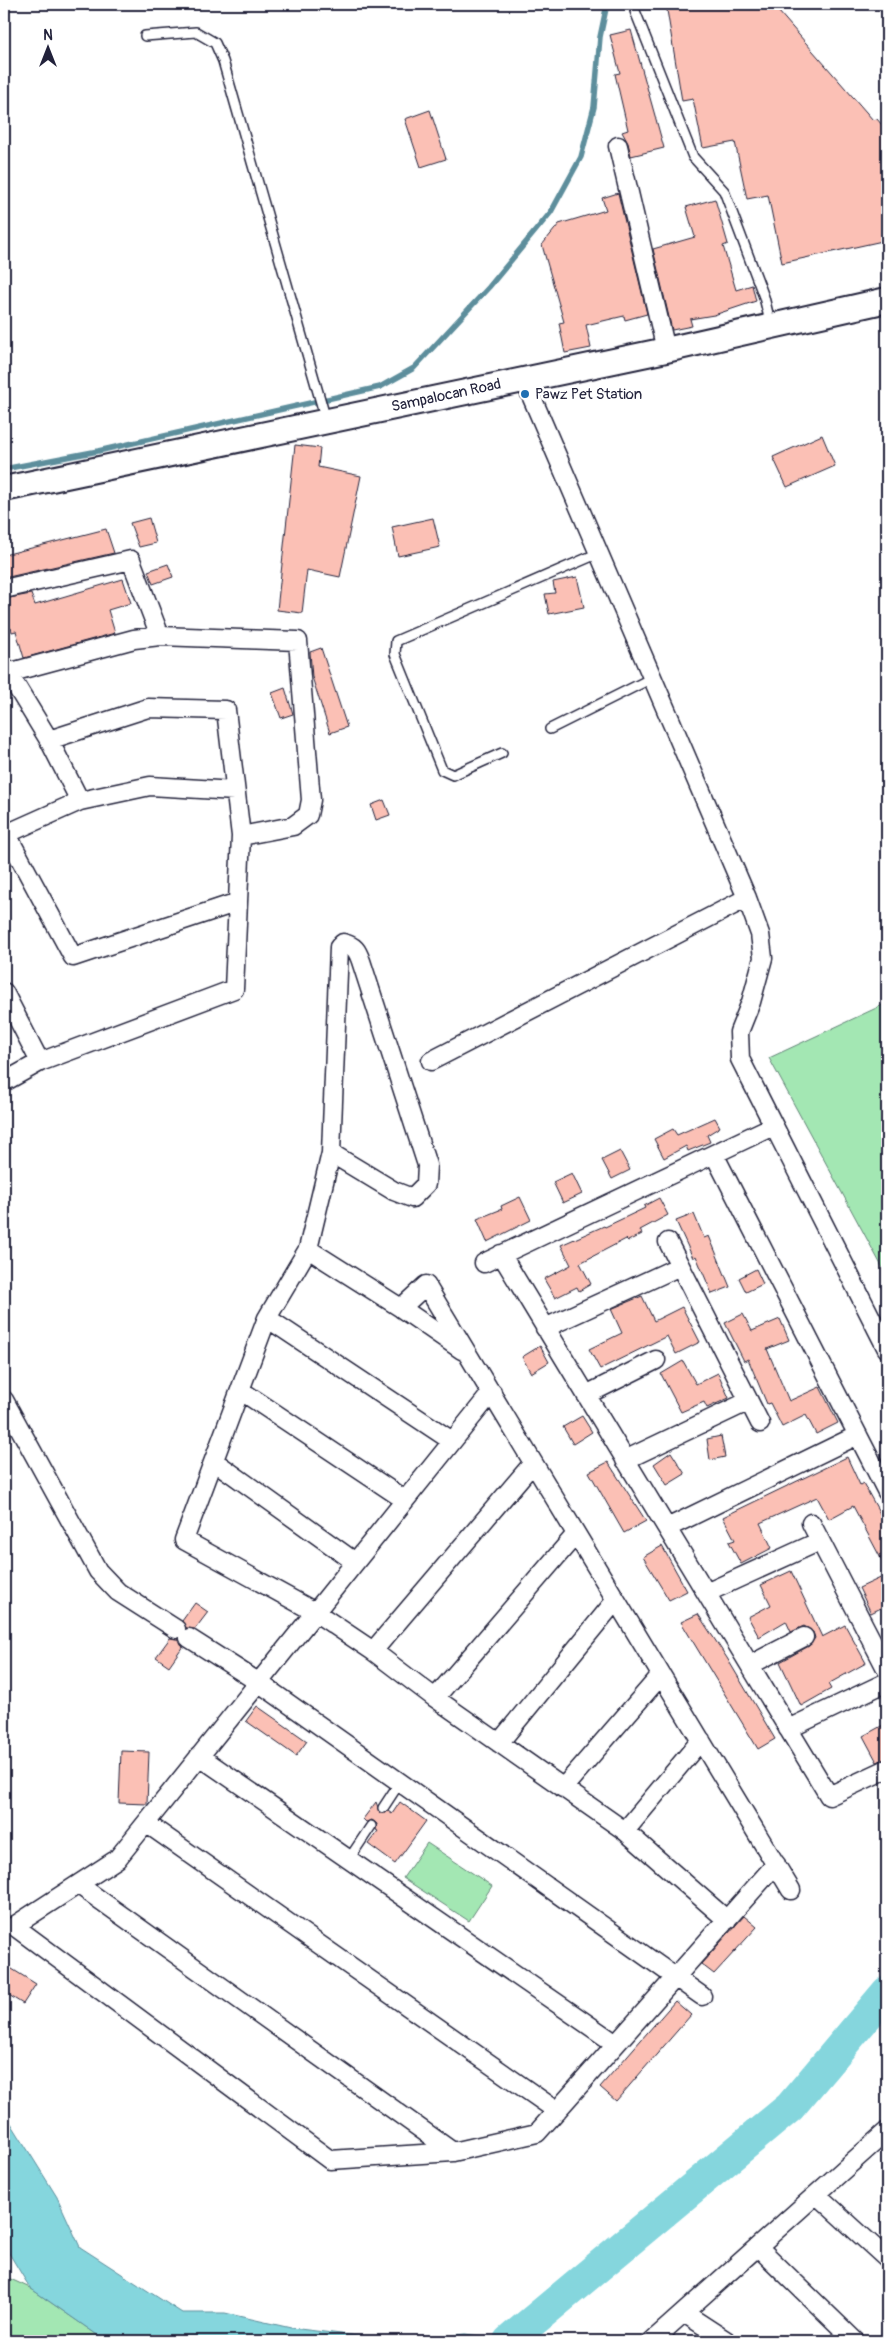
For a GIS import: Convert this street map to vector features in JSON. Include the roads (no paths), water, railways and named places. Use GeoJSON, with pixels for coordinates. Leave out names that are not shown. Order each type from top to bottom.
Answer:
{"type":"FeatureCollection","features":[{"type":"Feature","properties":{"kind":"main road","name":"Sampalocan Road"},"geometry":{"type":"LineString","coordinates":[[4,489],[666,350],[887,300]]}},
{"type":"Feature","properties":{"kind":"street"},"geometry":{"type":"LineString","coordinates":[[618,146],[666,350]]}},
{"type":"Feature","properties":{"kind":"street"},"geometry":{"type":"LineString","coordinates":[[524,379],[747,898],[760,934],[763,958],[751,1002],[739,1032],[740,1059],[887,1350]]}},
{"type":"Feature","properties":{"kind":"street"},"geometry":{"type":"LineString","coordinates":[[4,589],[131,560],[160,636]]}},
{"type":"Feature","properties":{"kind":"street"},"geometry":{"type":"LineString","coordinates":[[80,801],[49,740],[6,670],[134,639],[160,636],[298,641],[311,800],[308,815],[293,826],[241,836]]}},
{"type":"Feature","properties":{"kind":"street"},"geometry":{"type":"LineString","coordinates":[[4,1082],[40,1062],[234,989],[241,836],[226,710],[148,708],[49,740]]}},
{"type":"Feature","properties":{"kind":"street"},"geometry":{"type":"LineString","coordinates":[[235,791],[150,786],[80,801],[5,833],[73,957],[238,902]]}},
{"type":"Feature","properties":{"kind":"street"},"geometry":{"type":"LineString","coordinates":[[431,1061],[747,898]]}},
{"type":"Feature","properties":{"kind":"street"},"geometry":{"type":"LineString","coordinates":[[331,1154],[394,1191],[412,1198],[426,1184],[427,1165],[361,961],[356,949],[351,945],[343,943],[339,946],[331,1154],[308,1249],[267,1318],[184,1540],[315,1612],[373,1651],[435,1698],[625,1831],[727,1920]]}},
{"type":"Feature","properties":{"kind":"street"},"geometry":{"type":"LineString","coordinates":[[4,992],[40,1062]]}},
{"type":"Feature","properties":{"kind":"street"},"geometry":{"type":"LineString","coordinates":[[484,1262],[773,1126]]}},
{"type":"Feature","properties":{"kind":"street"},"geometry":{"type":"LineString","coordinates":[[714,1154],[887,1492]]}},
{"type":"Feature","properties":{"kind":"street"},"geometry":{"type":"LineString","coordinates":[[668,1242],[760,1423]]}},
{"type":"Feature","properties":{"kind":"street"},"geometry":{"type":"LineString","coordinates":[[308,1249],[401,1308],[467,1353]]}},
{"type":"Feature","properties":{"kind":"street"},"geometry":{"type":"LineString","coordinates":[[501,1254],[829,1796],[887,1769]]}},
{"type":"Feature","properties":{"kind":"street"},"geometry":{"type":"LineString","coordinates":[[545,1328],[680,1266]]}},
{"type":"Feature","properties":{"kind":"street"},"geometry":{"type":"LineString","coordinates":[[401,1308],[426,1285],[791,1890]]}},
{"type":"Feature","properties":{"kind":"street"},"geometry":{"type":"LineString","coordinates":[[267,1318],[452,1441]]}},
{"type":"Feature","properties":{"kind":"street"},"geometry":{"type":"LineString","coordinates":[[586,1395],[656,1360]]}},
{"type":"Feature","properties":{"kind":"street"},"geometry":{"type":"LineString","coordinates":[[240,1390],[405,1500]]}},
{"type":"Feature","properties":{"kind":"street"},"geometry":{"type":"LineString","coordinates":[[492,1392],[117,1859],[79,1886],[14,1926],[330,2160],[453,2152],[537,2133],[776,1864]]}},
{"type":"Feature","properties":{"kind":"street"},"geometry":{"type":"LineString","coordinates":[[4,1400],[98,1571],[118,1592],[258,1682],[702,1996]]}},
{"type":"Feature","properties":{"kind":"street"},"geometry":{"type":"LineString","coordinates":[[625,1460],[749,1401]]}},
{"type":"Feature","properties":{"kind":"street"},"geometry":{"type":"LineString","coordinates":[[666,1528],[858,1436]]}},
{"type":"Feature","properties":{"kind":"street"},"geometry":{"type":"LineString","coordinates":[[214,1461],[355,1562]]}},
{"type":"Feature","properties":{"kind":"street"},"geometry":{"type":"LineString","coordinates":[[373,1651],[533,1463]]}},
{"type":"Feature","properties":{"kind":"street"},"geometry":{"type":"LineString","coordinates":[[811,1523],[887,1670]]}},
{"type":"Feature","properties":{"kind":"street"},"geometry":{"type":"LineString","coordinates":[[435,1698],[576,1534]]}},
{"type":"Feature","properties":{"kind":"street"},"geometry":{"type":"LineString","coordinates":[[706,1593],[820,1542]]}},
{"type":"Feature","properties":{"kind":"street"},"geometry":{"type":"LineString","coordinates":[[499,1743],[616,1600]]}},
{"type":"Feature","properties":{"kind":"street"},"geometry":{"type":"LineString","coordinates":[[750,1665],[804,1637]]}},
{"type":"Feature","properties":{"kind":"street"},"geometry":{"type":"LineString","coordinates":[[563,1788],[662,1675]]}},
{"type":"Feature","properties":{"kind":"street"},"geometry":{"type":"LineString","coordinates":[[788,1729],[887,1682]]}},
{"type":"Feature","properties":{"kind":"street"},"geometry":{"type":"LineString","coordinates":[[625,1831],[701,1740]]}},
{"type":"Feature","properties":{"kind":"street"},"geometry":{"type":"LineString","coordinates":[[199,1756],[616,2044]]}},
{"type":"Feature","properties":{"kind":"street"},"geometry":{"type":"LineString","coordinates":[[146,1822],[557,2111]]}},
{"type":"Feature","properties":{"kind":"street"},"geometry":{"type":"LineString","coordinates":[[79,1886],[453,2152]]}},
{"type":"Feature","properties":{"kind":"street"},"geometry":{"type":"LineString","coordinates":[[652,2341],[817,2195],[885,2138]]}},
{"type":"Feature","properties":{"kind":"street"},"geometry":{"type":"LineString","coordinates":[[817,2195],[887,2259]]}},
{"type":"Feature","properties":{"kind":"street"},"geometry":{"type":"LineString","coordinates":[[758,2247],[855,2341]]}},
{"type":"Feature","properties":{"kind":"street"},"geometry":{"type":"LineString","coordinates":[[684,2313],[727,2341]]}},
{"type":"Feature","properties":{"kind":"lane"},"geometry":{"type":"LineString","coordinates":[[635,11],[693,157],[724,192],[764,297],[771,326]]}},
{"type":"Feature","properties":{"kind":"lane"},"geometry":{"type":"LineString","coordinates":[[145,36],[196,32],[215,43],[223,61],[326,421]]}},
{"type":"Feature","properties":{"kind":"lane"},"geometry":{"type":"LineString","coordinates":[[502,753],[453,776],[442,770],[395,654],[396,641],[599,553]]}},
{"type":"Feature","properties":{"kind":"lane"},"geometry":{"type":"LineString","coordinates":[[550,729],[652,678]]}},
{"type":"Feature","properties":{"kind":"lane"},"geometry":{"type":"LineString","coordinates":[[383,1808],[400,1782]]}},
{"type":"Feature","properties":{"kind":"lane"},"geometry":{"type":"LineString","coordinates":[[349,1859],[372,1826]]}},
{"type":"Feature","properties":{"kind":"water"},"geometry":{"type":"Polygon","coordinates":[[[4,2112],[57,2197],[80,2247],[182,2313],[225,2313],[291,2328],[399,2341],[106,2341],[30,2288],[4,2245],[4,2112]]]}},
{"type":"Feature","properties":{"kind":"water"},"geometry":{"type":"Polygon","coordinates":[[[465,2334],[516,2341],[404,2341],[465,2334]]]}},
{"type":"Feature","properties":{"kind":"waterway"},"geometry":{"type":"LineString","coordinates":[[4,469],[98,451],[380,387],[414,368],[489,287],[551,212],[581,157],[594,107],[600,37],[607,4]]}},
{"type":"Feature","properties":{"kind":"waterway"},"geometry":{"type":"LineString","coordinates":[[509,2341],[790,2107],[887,1992]]}},
{"type":"Feature","properties":{"kind":"place","name":"Pawz Pet Station"},"geometry":{"type":"Point","coordinates":[525,394]}}]}
